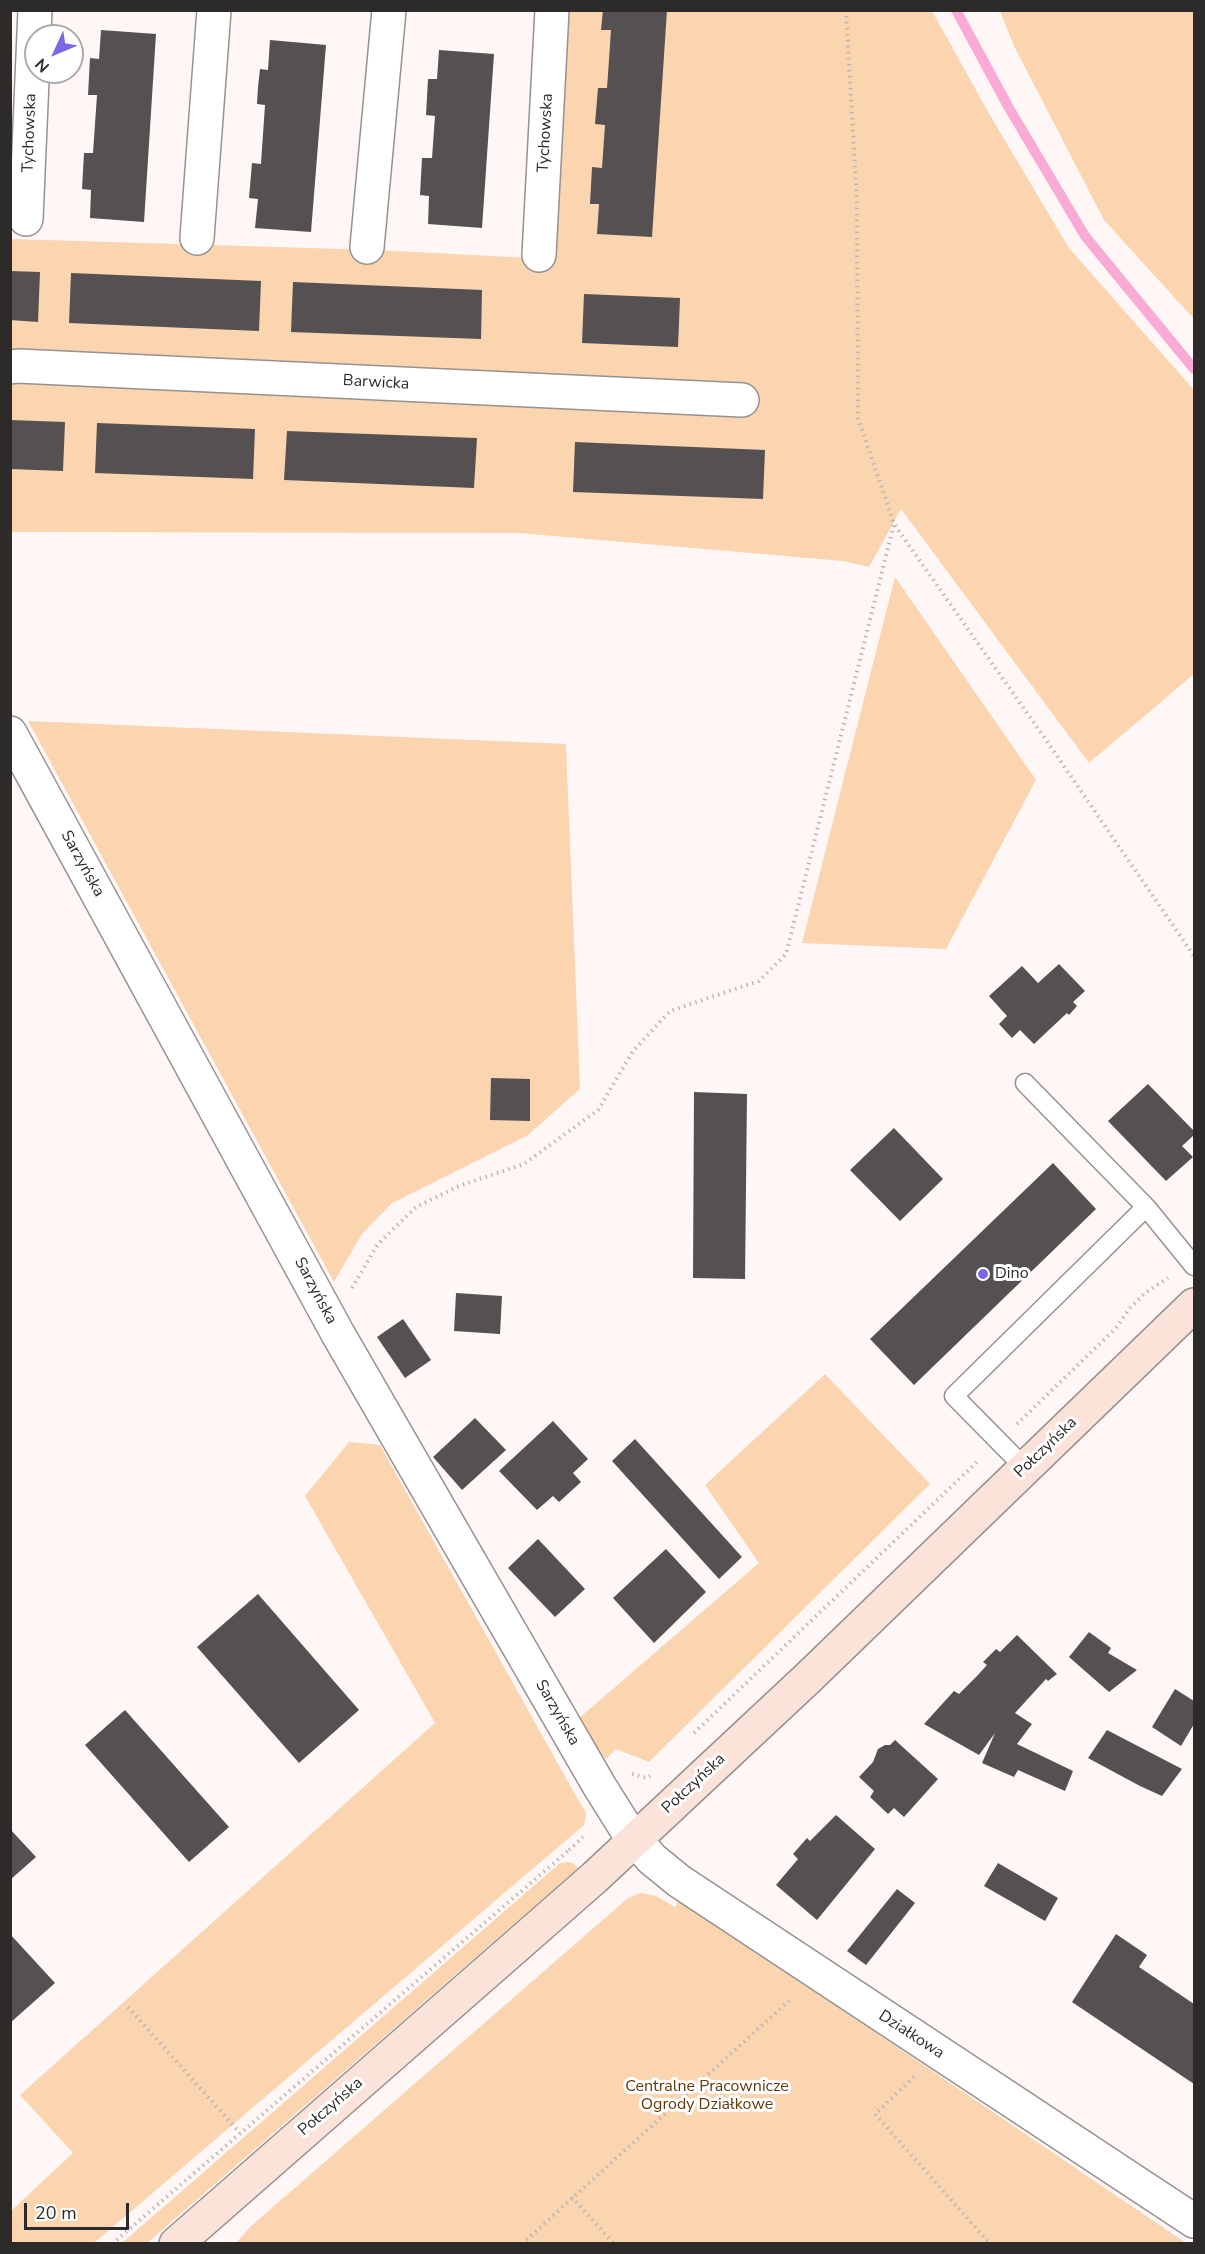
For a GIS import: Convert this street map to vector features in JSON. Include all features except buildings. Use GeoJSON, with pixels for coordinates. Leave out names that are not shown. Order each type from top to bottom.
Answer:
{"type":"FeatureCollection","features":[{"type":"Feature","properties":{"kind":"main road","name":"Połczyńska"},"geometry":{"type":"LineString","coordinates":[[176,2244],[594,1878],[816,1670],[1194,1305]]}},
{"type":"Feature","properties":{"kind":"street","name":"Tychowska"},"geometry":{"type":"LineString","coordinates":[[26,219],[35,10]]}},
{"type":"Feature","properties":{"kind":"street"},"geometry":{"type":"LineString","coordinates":[[197,238],[214,10]]}},
{"type":"Feature","properties":{"kind":"street"},"geometry":{"type":"LineString","coordinates":[[367,247],[389,10]]}},
{"type":"Feature","properties":{"kind":"street","name":"Tychowska"},"geometry":{"type":"LineString","coordinates":[[539,10],[552,11],[539,255]]}},
{"type":"Feature","properties":{"kind":"street","name":"Barwicka"},"geometry":{"type":"LineString","coordinates":[[10,367],[742,400]]}},
{"type":"Feature","properties":{"kind":"street","name":"Sarzyńska"},"geometry":{"type":"LineString","coordinates":[[10,733],[338,1334],[600,1787],[635,1840]]}},
{"type":"Feature","properties":{"kind":"street","name":"Działkowa"},"geometry":{"type":"LineString","coordinates":[[635,1840],[656,1864],[679,1881],[1194,2222]]}},
{"type":"Feature","properties":{"kind":"lane"},"geometry":{"type":"LineString","coordinates":[[1025,1083],[1146,1207],[1191,1263]]}},
{"type":"Feature","properties":{"kind":"lane"},"geometry":{"type":"LineString","coordinates":[[1025,1468],[954,1396],[1146,1207]]}},
{"type":"Feature","properties":{"kind":"path"},"geometry":{"type":"LineString","coordinates":[[846,10],[857,204],[858,418],[894,524],[1194,956]]}},
{"type":"Feature","properties":{"kind":"path"},"geometry":{"type":"LineString","coordinates":[[338,1334],[349,1294],[378,1244],[416,1207],[459,1186],[524,1164],[598,1110],[633,1051],[670,1011],[759,981],[786,954],[894,524]]}},
{"type":"Feature","properties":{"kind":"path"},"geometry":{"type":"LineString","coordinates":[[687,1741],[1116,1328],[1125,1314],[1167,1279],[1191,1263]]}},
{"type":"Feature","properties":{"kind":"path"},"geometry":{"type":"LineString","coordinates":[[628,1772],[647,1778],[654,1771]]}},
{"type":"Feature","properties":{"kind":"path"},"geometry":{"type":"LineString","coordinates":[[112,2244],[568,1850]]}},
{"type":"Feature","properties":{"kind":"path"},"geometry":{"type":"LineString","coordinates":[[522,2244],[796,1994]]}},
{"type":"Feature","properties":{"kind":"path"},"geometry":{"type":"LineString","coordinates":[[128,2007],[240,2133]]}},
{"type":"Feature","properties":{"kind":"path"},"geometry":{"type":"LineString","coordinates":[[908,2068],[917,2074],[875,2114],[990,2244]]}},
{"type":"Feature","properties":{"kind":"path"},"geometry":{"type":"LineString","coordinates":[[572,2197],[614,2244]]}},
{"type":"Feature","properties":{"kind":"green space"},"geometry":{"type":"Polygon","coordinates":[[[566,11],[932,11],[991,117],[1069,248],[1194,390],[1194,674],[1089,763],[901,509],[869,567],[843,561],[519,533],[11,532],[11,239],[375,250],[550,259],[566,11]]]}},
{"type":"Feature","properties":{"kind":"green space"},"geometry":{"type":"Polygon","coordinates":[[[1000,11],[1194,11],[1194,319],[1104,220],[1014,46],[1000,11]]]}},
{"type":"Feature","properties":{"kind":"green space"},"geometry":{"type":"Polygon","coordinates":[[[895,577],[1036,780],[946,949],[802,943],[895,577]]]}},
{"type":"Feature","properties":{"kind":"green space"},"geometry":{"type":"Polygon","coordinates":[[[28,721],[566,744],[580,1089],[528,1135],[392,1203],[362,1234],[334,1282],[28,721]]]}},
{"type":"Feature","properties":{"kind":"green space"},"geometry":{"type":"Polygon","coordinates":[[[825,1374],[930,1484],[649,1762],[616,1749],[606,1759],[589,1740],[578,1719],[759,1563],[705,1485],[825,1374]]]}},
{"type":"Feature","properties":{"kind":"green space"},"geometry":{"type":"Polygon","coordinates":[[[349,1442],[380,1445],[586,1813],[584,1825],[94,2243],[11,2243],[11,2211],[73,2153],[20,2095],[435,1723],[305,1496],[349,1442]]]}},
{"type":"Feature","properties":{"kind":"green space"},"geometry":{"type":"Polygon","coordinates":[[[560,1863],[573,1863],[578,1868],[147,2243],[122,2243],[560,1863]]]}},
{"type":"Feature","properties":{"kind":"green space","name":"Centralne Pracownicze Ogrody Działkowe"},"geometry":{"type":"Polygon","coordinates":[[[641,1893],[656,1896],[675,1907],[682,1896],[695,1910],[1186,2243],[235,2244],[250,2227],[628,1898],[641,1893]]]}},
{"type":"Feature","properties":{"kind":"waterway"},"geometry":{"type":"LineString","coordinates":[[956,10],[1009,108],[1085,236],[1194,369]]}},
{"type":"Feature","properties":{"kind":"place","name":"Dino"},"geometry":{"type":"Point","coordinates":[983,1274]}}]}
